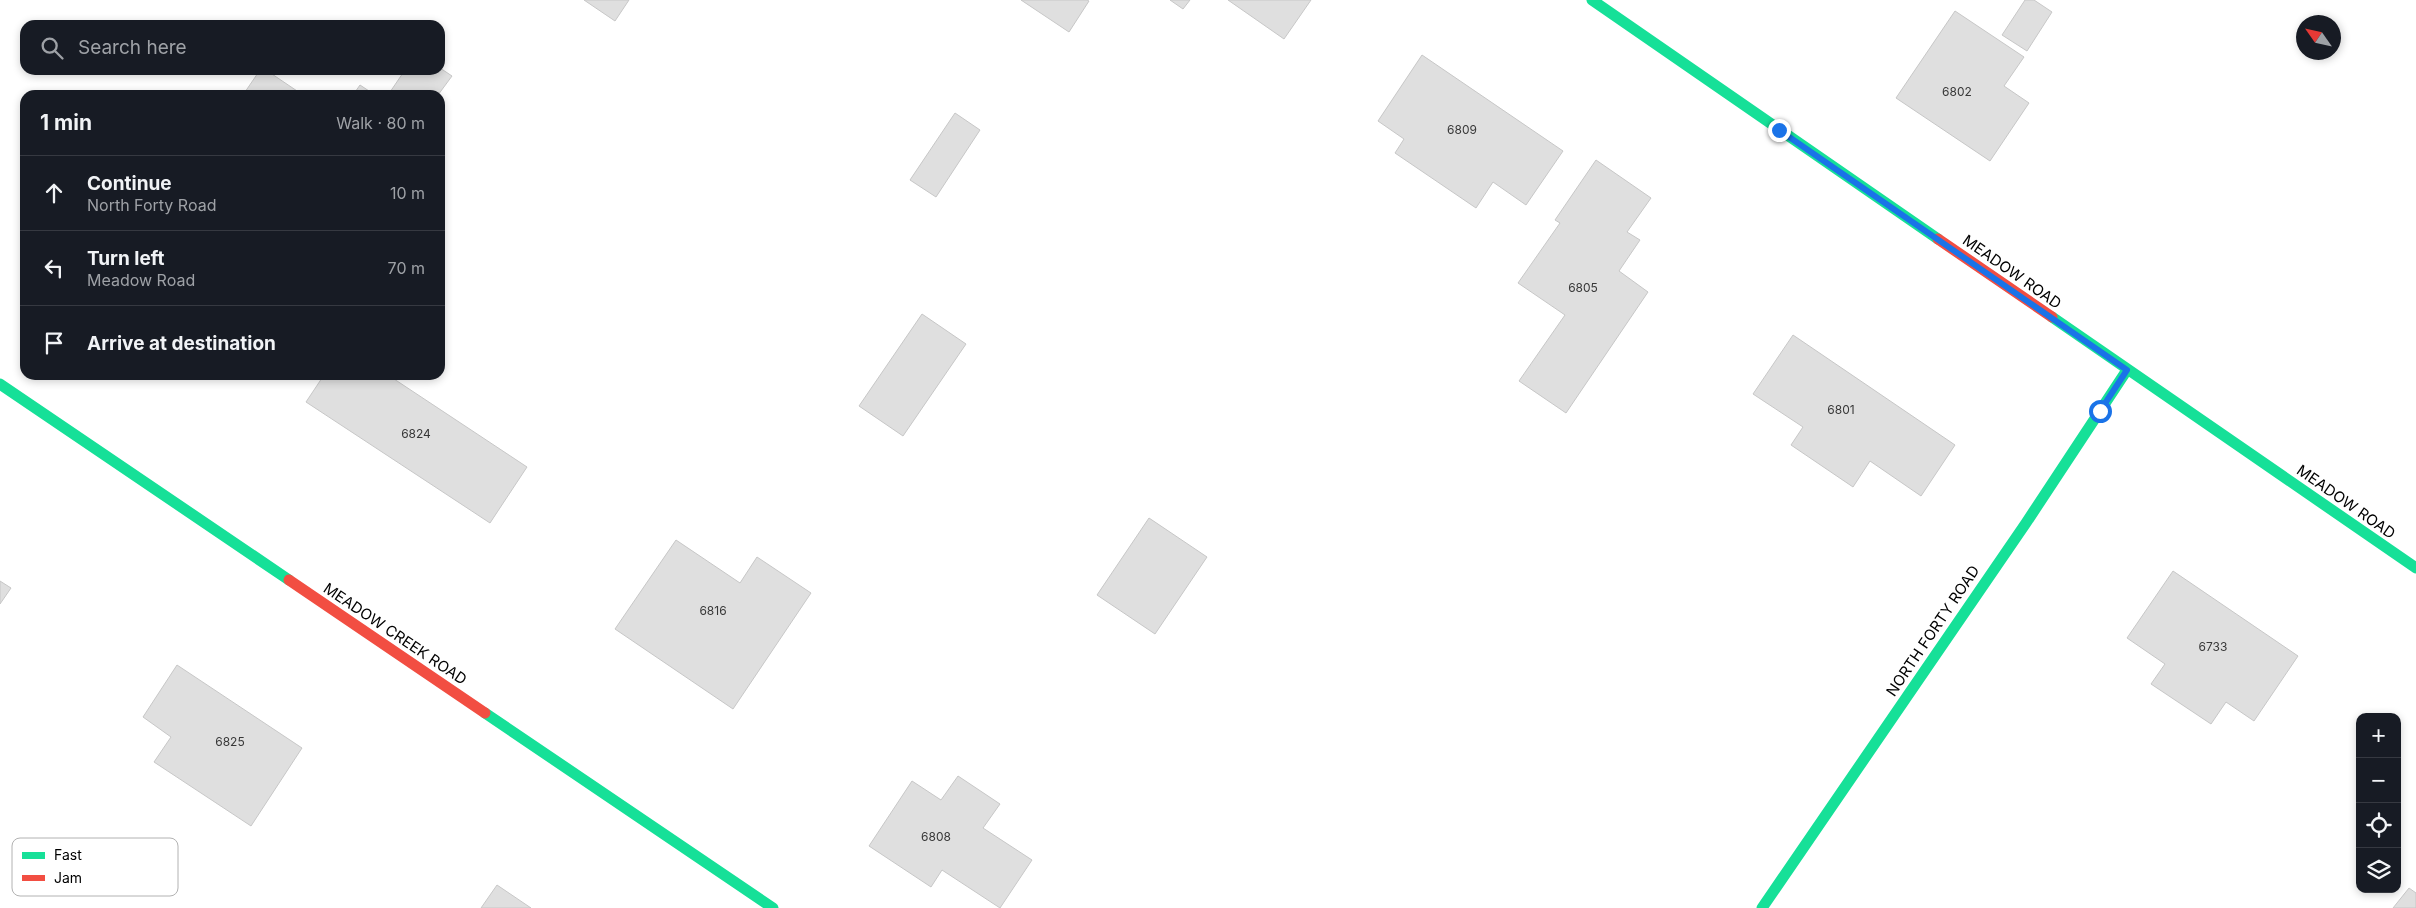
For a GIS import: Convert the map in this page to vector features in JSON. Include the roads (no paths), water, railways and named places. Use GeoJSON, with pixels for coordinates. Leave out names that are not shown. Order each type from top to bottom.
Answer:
{"type":"FeatureCollection","features":[{"type":"Feature","properties":{"kind":"street","name":"MEADOW ROAD"},"geometry":{"type":"LineString","coordinates":[[1592,0],[2416,568]]}},
{"type":"Feature","properties":{"kind":"street","name":"NORTH FORTY ROAD"},"geometry":{"type":"LineString","coordinates":[[1762,908],[2020,531],[2127,370]]}},
{"type":"Feature","properties":{"kind":"street","name":"MEADOW CREEK ROAD"},"geometry":{"type":"LineString","coordinates":[[0,384],[773,908]]}}]}
